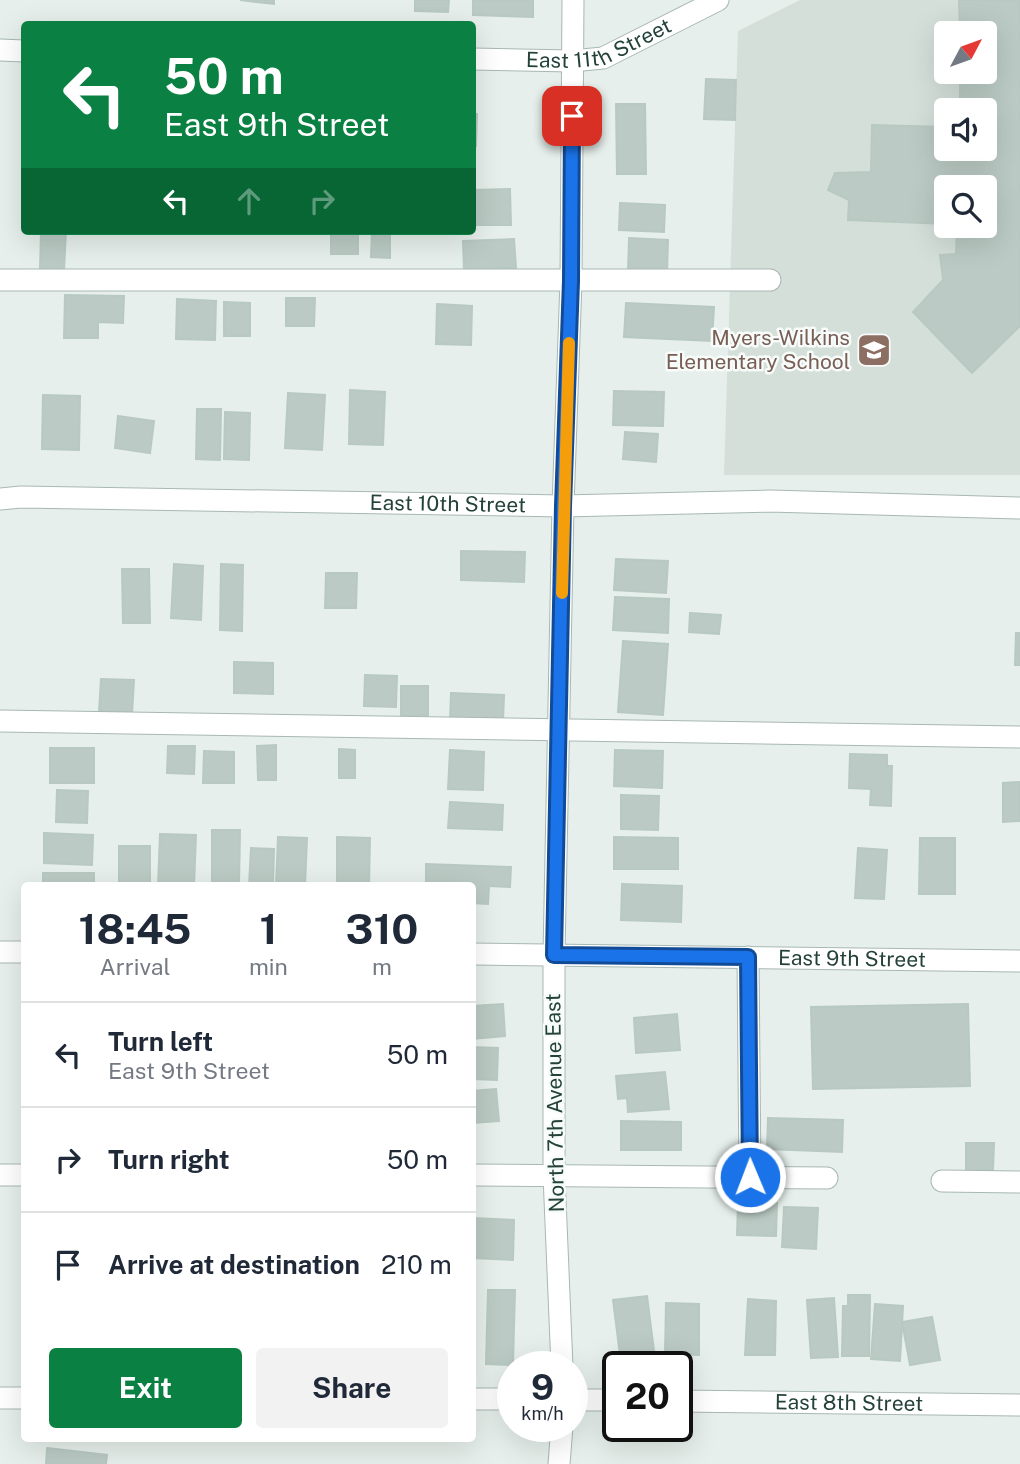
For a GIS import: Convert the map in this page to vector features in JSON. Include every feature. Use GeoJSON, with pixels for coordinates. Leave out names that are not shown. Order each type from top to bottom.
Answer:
{"type":"FeatureCollection","features":[{"type":"Feature","properties":{"kind":"street","name":"North 7th Avenue East"},"geometry":{"type":"LineString","coordinates":[[561,1351],[554,1175],[554,955],[563,506],[571,281],[573,0]]}},
{"type":"Feature","properties":{"kind":"street","name":"East 11th Street"},"geometry":{"type":"LineString","coordinates":[[476,59],[572,61],[603,58],[718,0]]}},
{"type":"Feature","properties":{"kind":"street"},"geometry":{"type":"LineString","coordinates":[[0,50],[21,51]]}},
{"type":"Feature","properties":{"kind":"street"},"geometry":{"type":"LineString","coordinates":[[0,280],[770,280]]}},
{"type":"Feature","properties":{"kind":"street","name":"East 10th Street"},"geometry":{"type":"LineString","coordinates":[[0,499],[21,497],[563,506],[770,501],[1020,508]]}},
{"type":"Feature","properties":{"kind":"street"},"geometry":{"type":"LineString","coordinates":[[0,721],[1020,737]]}},
{"type":"Feature","properties":{"kind":"street"},"geometry":{"type":"LineString","coordinates":[[0,952],[21,952]]}},
{"type":"Feature","properties":{"kind":"street","name":"East 9th Street"},"geometry":{"type":"LineString","coordinates":[[476,954],[1020,961]]}},
{"type":"Feature","properties":{"kind":"street"},"geometry":{"type":"LineString","coordinates":[[748,957],[750,1177]]}},
{"type":"Feature","properties":{"kind":"street"},"geometry":{"type":"LineString","coordinates":[[0,1175],[21,1175]]}},
{"type":"Feature","properties":{"kind":"street"},"geometry":{"type":"LineString","coordinates":[[476,1175],[827,1178]]}},
{"type":"Feature","properties":{"kind":"street"},"geometry":{"type":"LineString","coordinates":[[942,1181],[1020,1182]]}},
{"type":"Feature","properties":{"kind":"street"},"geometry":{"type":"LineString","coordinates":[[0,1398],[21,1398]]}},
{"type":"Feature","properties":{"kind":"street"},"geometry":{"type":"LineString","coordinates":[[476,1399],[497,1399]]}},
{"type":"Feature","properties":{"kind":"street","name":"East 8th Street"},"geometry":{"type":"LineString","coordinates":[[693,1401],[1020,1405]]}},
{"type":"Feature","properties":{"kind":"street"},"geometry":{"type":"LineString","coordinates":[[559,1464],[561,1442]]}},
{"type":"Feature","properties":{"kind":"shaded area","name":"Myers-Wilkins Elementary School"},"geometry":{"type":"Polygon","coordinates":[[[800,0],[1020,0],[1020,475],[724,475],[738,31],[800,0]]]}},
{"type":"Feature","properties":{"kind":"building"},"geometry":{"type":"Polygon","coordinates":[[[240,0],[274,0],[274,4],[240,0]]]}},
{"type":"Feature","properties":{"kind":"building"},"geometry":{"type":"Polygon","coordinates":[[[415,0],[449,0],[448,12],[415,11],[415,0]]]}},
{"type":"Feature","properties":{"kind":"building"},"geometry":{"type":"Polygon","coordinates":[[[473,0],[533,0],[533,17],[473,15],[473,0]]]}},
{"type":"Feature","properties":{"kind":"building"},"geometry":{"type":"Polygon","coordinates":[[[959,0],[1020,0],[1020,326],[972,373],[913,312],[943,280],[940,255],[956,254],[957,238],[997,238],[997,175],[934,175],[934,223],[848,220],[849,200],[828,190],[835,173],[871,172],[872,125],[934,127],[934,161],[997,161],[997,98],[960,98],[960,84],[998,84],[998,21],[960,21],[959,0]]]}},
{"type":"Feature","properties":{"kind":"building"},"geometry":{"type":"Polygon","coordinates":[[[706,79],[736,80],[735,120],[704,119],[706,79]]]}},
{"type":"Feature","properties":{"kind":"building"},"geometry":{"type":"Polygon","coordinates":[[[616,104],[645,104],[646,174],[617,174],[616,104]]]}},
{"type":"Feature","properties":{"kind":"building"},"geometry":{"type":"Polygon","coordinates":[[[510,189],[511,225],[476,225],[476,190],[510,189]]]}},
{"type":"Feature","properties":{"kind":"building"},"geometry":{"type":"Polygon","coordinates":[[[620,203],[665,205],[664,232],[619,230],[620,203]]]}},
{"type":"Feature","properties":{"kind":"building"},"geometry":{"type":"Polygon","coordinates":[[[41,235],[66,235],[64,270],[40,269],[41,235]]]}},
{"type":"Feature","properties":{"kind":"building"},"geometry":{"type":"Polygon","coordinates":[[[331,235],[358,235],[358,254],[331,254],[331,235]]]}},
{"type":"Feature","properties":{"kind":"building"},"geometry":{"type":"Polygon","coordinates":[[[372,235],[390,235],[390,258],[371,257],[372,235]]]}},
{"type":"Feature","properties":{"kind":"building"},"geometry":{"type":"Polygon","coordinates":[[[629,238],[668,240],[667,274],[628,272],[629,238]]]}},
{"type":"Feature","properties":{"kind":"building"},"geometry":{"type":"Polygon","coordinates":[[[514,239],[516,268],[464,270],[463,241],[514,239]]]}},
{"type":"Feature","properties":{"kind":"building"},"geometry":{"type":"Polygon","coordinates":[[[65,295],[124,296],[123,323],[98,322],[98,338],[64,338],[65,295]]]}},
{"type":"Feature","properties":{"kind":"building"},"geometry":{"type":"Polygon","coordinates":[[[286,298],[315,298],[314,326],[286,326],[286,298]]]}},
{"type":"Feature","properties":{"kind":"building"},"geometry":{"type":"Polygon","coordinates":[[[177,299],[216,301],[215,340],[176,339],[177,299]]]}},
{"type":"Feature","properties":{"kind":"building"},"geometry":{"type":"Polygon","coordinates":[[[224,302],[250,303],[250,336],[224,336],[224,302]]]}},
{"type":"Feature","properties":{"kind":"building"},"geometry":{"type":"Polygon","coordinates":[[[626,303],[714,307],[712,341],[624,337],[626,303]]]}},
{"type":"Feature","properties":{"kind":"building"},"geometry":{"type":"Polygon","coordinates":[[[437,304],[472,306],[471,345],[436,344],[437,304]]]}},
{"type":"Feature","properties":{"kind":"building"},"geometry":{"type":"Polygon","coordinates":[[[350,390],[385,392],[383,445],[349,444],[350,390]]]}},
{"type":"Feature","properties":{"kind":"building"},"geometry":{"type":"Polygon","coordinates":[[[614,391],[664,392],[663,426],[613,425],[614,391]]]}},
{"type":"Feature","properties":{"kind":"building"},"geometry":{"type":"Polygon","coordinates":[[[288,393],[325,395],[322,450],[285,448],[288,393]]]}},
{"type":"Feature","properties":{"kind":"building"},"geometry":{"type":"Polygon","coordinates":[[[43,395],[80,396],[79,450],[42,449],[43,395]]]}},
{"type":"Feature","properties":{"kind":"building"},"geometry":{"type":"Polygon","coordinates":[[[197,409],[221,409],[220,460],[196,459],[197,409]]]}},
{"type":"Feature","properties":{"kind":"building"},"geometry":{"type":"Polygon","coordinates":[[[225,412],[250,413],[249,460],[224,459],[225,412]]]}},
{"type":"Feature","properties":{"kind":"building"},"geometry":{"type":"Polygon","coordinates":[[[118,416],[154,421],[150,453],[115,448],[118,416]]]}},
{"type":"Feature","properties":{"kind":"building"},"geometry":{"type":"Polygon","coordinates":[[[625,432],[658,434],[656,462],[623,459],[625,432]]]}},
{"type":"Feature","properties":{"kind":"building"},"geometry":{"type":"Polygon","coordinates":[[[461,551],[525,552],[524,582],[461,580],[461,551]]]}},
{"type":"Feature","properties":{"kind":"building"},"geometry":{"type":"Polygon","coordinates":[[[616,559],[668,561],[666,593],[614,590],[616,559]]]}},
{"type":"Feature","properties":{"kind":"building"},"geometry":{"type":"Polygon","coordinates":[[[174,564],[203,566],[201,620],[171,618],[174,564]]]}},
{"type":"Feature","properties":{"kind":"building"},"geometry":{"type":"Polygon","coordinates":[[[221,564],[243,565],[242,631],[220,630],[221,564]]]}},
{"type":"Feature","properties":{"kind":"building"},"geometry":{"type":"Polygon","coordinates":[[[122,569],[149,569],[150,623],[123,623],[122,569]]]}},
{"type":"Feature","properties":{"kind":"building"},"geometry":{"type":"Polygon","coordinates":[[[326,573],[357,573],[356,608],[325,608],[326,573]]]}},
{"type":"Feature","properties":{"kind":"building"},"geometry":{"type":"Polygon","coordinates":[[[615,597],[669,599],[668,633],[613,630],[615,597]]]}},
{"type":"Feature","properties":{"kind":"building"},"geometry":{"type":"Polygon","coordinates":[[[690,613],[721,615],[719,634],[689,632],[690,613]]]}},
{"type":"Feature","properties":{"kind":"building"},"geometry":{"type":"Polygon","coordinates":[[[1016,633],[1020,633],[1020,665],[1015,665],[1016,633]]]}},
{"type":"Feature","properties":{"kind":"building"},"geometry":{"type":"Polygon","coordinates":[[[623,641],[668,644],[663,715],[618,712],[623,641]]]}},
{"type":"Feature","properties":{"kind":"building"},"geometry":{"type":"Polygon","coordinates":[[[234,662],[273,663],[273,694],[234,693],[234,662]]]}},
{"type":"Feature","properties":{"kind":"building"},"geometry":{"type":"Polygon","coordinates":[[[365,675],[397,676],[396,707],[364,706],[365,675]]]}},
{"type":"Feature","properties":{"kind":"building"},"geometry":{"type":"Polygon","coordinates":[[[101,679],[134,680],[132,714],[99,712],[101,679]]]}},
{"type":"Feature","properties":{"kind":"building"},"geometry":{"type":"Polygon","coordinates":[[[401,686],[428,686],[428,715],[401,715],[401,686]]]}},
{"type":"Feature","properties":{"kind":"building"},"geometry":{"type":"Polygon","coordinates":[[[451,693],[504,695],[503,722],[450,721],[451,693]]]}},
{"type":"Feature","properties":{"kind":"building"},"geometry":{"type":"Polygon","coordinates":[[[276,745],[276,780],[258,780],[257,746],[276,745]]]}},
{"type":"Feature","properties":{"kind":"building"},"geometry":{"type":"Polygon","coordinates":[[[168,746],[195,746],[194,774],[167,773],[168,746]]]}},
{"type":"Feature","properties":{"kind":"building"},"geometry":{"type":"Polygon","coordinates":[[[50,748],[94,748],[94,783],[50,783],[50,748]]]}},
{"type":"Feature","properties":{"kind":"building"},"geometry":{"type":"Polygon","coordinates":[[[339,749],[355,750],[355,778],[339,778],[339,749]]]}},
{"type":"Feature","properties":{"kind":"building"},"geometry":{"type":"Polygon","coordinates":[[[450,750],[484,752],[483,790],[448,789],[450,750]]]}},
{"type":"Feature","properties":{"kind":"building"},"geometry":{"type":"Polygon","coordinates":[[[615,750],[663,751],[662,788],[614,786],[615,750]]]}},
{"type":"Feature","properties":{"kind":"building"},"geometry":{"type":"Polygon","coordinates":[[[204,751],[234,752],[234,783],[203,783],[204,751]]]}},
{"type":"Feature","properties":{"kind":"building"},"geometry":{"type":"Polygon","coordinates":[[[850,754],[887,755],[887,766],[892,766],[891,806],[870,805],[871,789],[849,788],[850,754]]]}},
{"type":"Feature","properties":{"kind":"building"},"geometry":{"type":"Polygon","coordinates":[[[1020,782],[1020,821],[1003,822],[1003,783],[1020,782]]]}},
{"type":"Feature","properties":{"kind":"building"},"geometry":{"type":"Polygon","coordinates":[[[57,790],[88,791],[87,823],[56,822],[57,790]]]}},
{"type":"Feature","properties":{"kind":"building"},"geometry":{"type":"Polygon","coordinates":[[[621,795],[659,796],[658,830],[621,829],[621,795]]]}},
{"type":"Feature","properties":{"kind":"building"},"geometry":{"type":"Polygon","coordinates":[[[450,802],[503,805],[502,830],[448,828],[450,802]]]}},
{"type":"Feature","properties":{"kind":"building"},"geometry":{"type":"Polygon","coordinates":[[[212,830],[240,830],[239,882],[212,882],[212,830]]]}},
{"type":"Feature","properties":{"kind":"building"},"geometry":{"type":"Polygon","coordinates":[[[44,833],[93,835],[92,865],[44,863],[44,833]]]}},
{"type":"Feature","properties":{"kind":"building"},"geometry":{"type":"Polygon","coordinates":[[[160,834],[196,835],[194,882],[158,882],[160,834]]]}},
{"type":"Feature","properties":{"kind":"building"},"geometry":{"type":"Polygon","coordinates":[[[278,837],[307,838],[305,882],[276,882],[278,837]]]}},
{"type":"Feature","properties":{"kind":"building"},"geometry":{"type":"Polygon","coordinates":[[[337,837],[370,838],[369,882],[337,882],[337,837]]]}},
{"type":"Feature","properties":{"kind":"building"},"geometry":{"type":"Polygon","coordinates":[[[614,837],[678,838],[678,869],[614,869],[614,837]]]}},
{"type":"Feature","properties":{"kind":"building"},"geometry":{"type":"Polygon","coordinates":[[[920,838],[955,838],[955,894],[919,894],[920,838]]]}},
{"type":"Feature","properties":{"kind":"building"},"geometry":{"type":"Polygon","coordinates":[[[119,846],[150,846],[150,882],[119,882],[119,846]]]}},
{"type":"Feature","properties":{"kind":"building"},"geometry":{"type":"Polygon","coordinates":[[[251,848],[274,849],[273,882],[249,882],[251,848]]]}},
{"type":"Feature","properties":{"kind":"building"},"geometry":{"type":"Polygon","coordinates":[[[858,848],[887,850],[884,899],[855,898],[858,848]]]}},
{"type":"Feature","properties":{"kind":"building"},"geometry":{"type":"Polygon","coordinates":[[[426,864],[511,867],[510,887],[489,886],[488,904],[476,903],[476,882],[426,882],[426,864]]]}},
{"type":"Feature","properties":{"kind":"building"},"geometry":{"type":"Polygon","coordinates":[[[43,873],[94,873],[94,882],[43,882],[43,873]]]}},
{"type":"Feature","properties":{"kind":"building"},"geometry":{"type":"Polygon","coordinates":[[[622,884],[682,886],[681,922],[621,920],[622,884]]]}},
{"type":"Feature","properties":{"kind":"building"},"geometry":{"type":"Polygon","coordinates":[[[503,1004],[505,1036],[476,1039],[476,1006],[503,1004]]]}},
{"type":"Feature","properties":{"kind":"building"},"geometry":{"type":"Polygon","coordinates":[[[968,1004],[970,1086],[813,1089],[811,1007],[968,1004]]]}},
{"type":"Feature","properties":{"kind":"building"},"geometry":{"type":"Polygon","coordinates":[[[677,1014],[680,1050],[636,1053],[634,1018],[677,1014]]]}},
{"type":"Feature","properties":{"kind":"building"},"geometry":{"type":"Polygon","coordinates":[[[476,1047],[498,1048],[497,1080],[476,1079],[476,1047]]]}},
{"type":"Feature","properties":{"kind":"building"},"geometry":{"type":"Polygon","coordinates":[[[665,1072],[669,1109],[628,1112],[627,1098],[618,1099],[616,1076],[665,1072]]]}},
{"type":"Feature","properties":{"kind":"building"},"geometry":{"type":"Polygon","coordinates":[[[496,1089],[499,1121],[476,1123],[476,1091],[496,1089]]]}},
{"type":"Feature","properties":{"kind":"building"},"geometry":{"type":"Polygon","coordinates":[[[768,1118],[843,1120],[842,1152],[767,1149],[768,1118]]]}},
{"type":"Feature","properties":{"kind":"building"},"geometry":{"type":"Polygon","coordinates":[[[621,1121],[681,1122],[681,1150],[621,1150],[621,1121]]]}},
{"type":"Feature","properties":{"kind":"building"},"geometry":{"type":"Polygon","coordinates":[[[966,1143],[994,1143],[993,1170],[983,1170],[982,1179],[966,1178],[966,1143]]]}},
{"type":"Feature","properties":{"kind":"building"},"geometry":{"type":"Polygon","coordinates":[[[738,1202],[777,1203],[776,1236],[737,1235],[738,1202]]]}},
{"type":"Feature","properties":{"kind":"building"},"geometry":{"type":"Polygon","coordinates":[[[784,1207],[818,1208],[816,1249],[782,1247],[784,1207]]]}},
{"type":"Feature","properties":{"kind":"building"},"geometry":{"type":"Polygon","coordinates":[[[476,1218],[514,1220],[513,1260],[476,1258],[476,1218]]]}},
{"type":"Feature","properties":{"kind":"building"},"geometry":{"type":"Polygon","coordinates":[[[488,1290],[515,1290],[513,1351],[497,1351],[497,1364],[486,1364],[488,1290]]]}},
{"type":"Feature","properties":{"kind":"building"},"geometry":{"type":"Polygon","coordinates":[[[848,1295],[870,1295],[869,1356],[842,1356],[843,1306],[848,1306],[848,1295]]]}},
{"type":"Feature","properties":{"kind":"building"},"geometry":{"type":"Polygon","coordinates":[[[647,1296],[654,1351],[619,1351],[613,1300],[647,1296]]]}},
{"type":"Feature","properties":{"kind":"building"},"geometry":{"type":"Polygon","coordinates":[[[834,1298],[838,1357],[811,1358],[807,1300],[834,1298]]]}},
{"type":"Feature","properties":{"kind":"building"},"geometry":{"type":"Polygon","coordinates":[[[748,1299],[776,1301],[775,1355],[745,1355],[748,1299]]]}},
{"type":"Feature","properties":{"kind":"building"},"geometry":{"type":"Polygon","coordinates":[[[666,1303],[699,1304],[699,1355],[693,1355],[693,1351],[665,1351],[666,1303]]]}},
{"type":"Feature","properties":{"kind":"building"},"geometry":{"type":"Polygon","coordinates":[[[875,1304],[903,1306],[900,1361],[871,1359],[875,1304]]]}},
{"type":"Feature","properties":{"kind":"building"},"geometry":{"type":"Polygon","coordinates":[[[932,1317],[940,1360],[910,1365],[902,1322],[932,1317]]]}},
{"type":"Feature","properties":{"kind":"building"},"geometry":{"type":"Polygon","coordinates":[[[47,1448],[107,1455],[106,1464],[46,1464],[47,1448]]]}},
{"type":"Feature","properties":{"kind":"slow traffic"},"geometry":{"type":"LineString","coordinates":[[562,593],[569,343]]}},
{"type":"Feature","properties":{"kind":"place","name":"Myers-Wilkins Elementary School"},"geometry":{"type":"Point","coordinates":[874,350]}},
{"type":"Feature","properties":{"kind":"route"},"geometry":{"type":"LineString","coordinates":[[572,116],[571,281],[563,506],[554,955],[748,957],[750,1177]]}}]}
